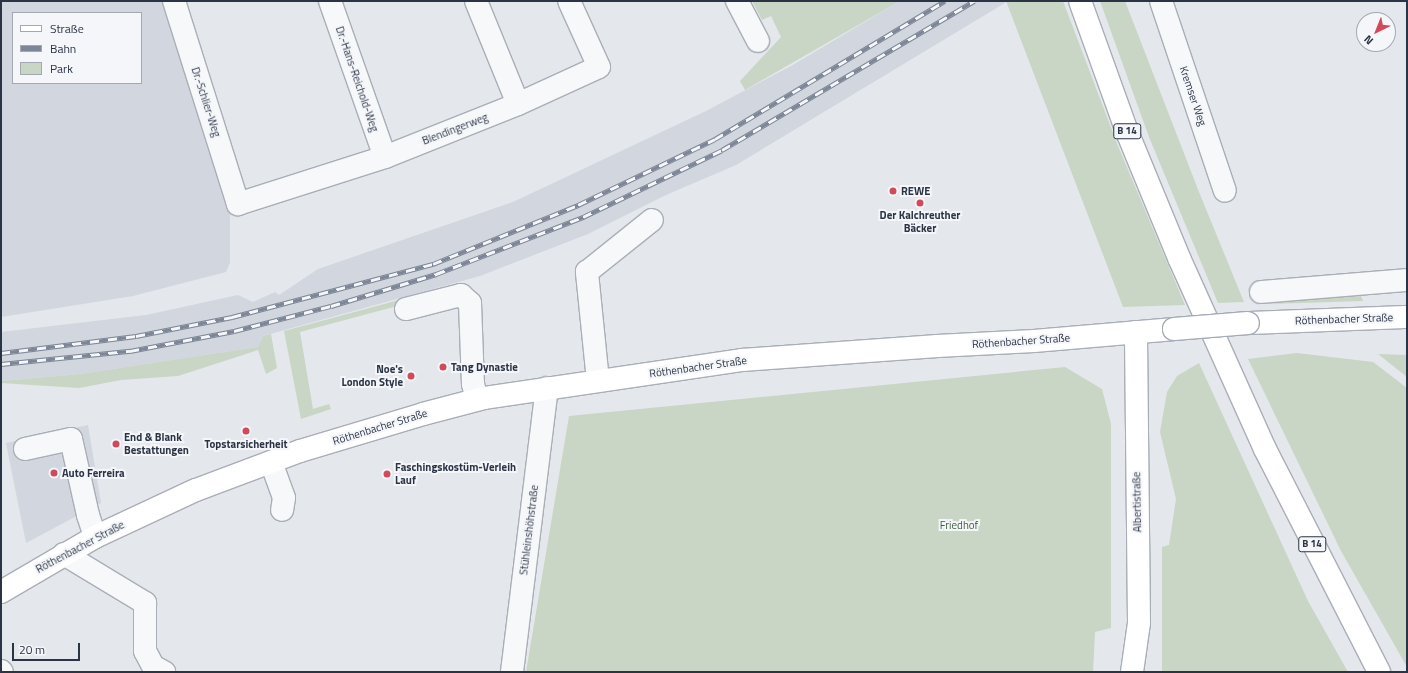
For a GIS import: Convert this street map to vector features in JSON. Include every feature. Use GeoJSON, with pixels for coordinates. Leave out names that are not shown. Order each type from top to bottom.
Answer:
{"type":"FeatureCollection","features":[{"type":"Feature","properties":{"kind":"main road","name":"B 14"},"geometry":{"type":"LineString","coordinates":[[1080,1],[1128,134],[1180,260],[1264,449],[1379,672]]}},
{"type":"Feature","properties":{"kind":"main road","name":"Röthenbacher Straße"},"geometry":{"type":"LineString","coordinates":[[1,592],[24,577],[95,537],[196,490],[300,451],[423,414],[477,400],[547,388],[742,360],[937,346],[1034,341],[1248,323],[1407,317]]}},
{"type":"Feature","properties":{"kind":"main road","name":"Albertistraße"},"geometry":{"type":"LineString","coordinates":[[1132,672],[1138,623],[1136,332]]}},
{"type":"Feature","properties":{"kind":"street","name":"Dr.-Schlier-Weg"},"geometry":{"type":"LineString","coordinates":[[174,1],[238,204]]}},
{"type":"Feature","properties":{"kind":"street","name":"Dr.-Hans-Reichold-Weg"},"geometry":{"type":"LineString","coordinates":[[330,1],[385,157]]}},
{"type":"Feature","properties":{"kind":"street"},"geometry":{"type":"LineString","coordinates":[[476,1],[518,104]]}},
{"type":"Feature","properties":{"kind":"street","name":"Blendingerweg"},"geometry":{"type":"LineString","coordinates":[[238,204],[385,157],[518,104],[599,67],[569,1]]}},
{"type":"Feature","properties":{"kind":"street"},"geometry":{"type":"LineString","coordinates":[[737,1],[758,41]]}},
{"type":"Feature","properties":{"kind":"street","name":"Kremser Weg"},"geometry":{"type":"LineString","coordinates":[[1160,1],[1225,191]]}},
{"type":"Feature","properties":{"kind":"street"},"geometry":{"type":"LineString","coordinates":[[598,381],[587,272],[652,220]]}},
{"type":"Feature","properties":{"kind":"street"},"geometry":{"type":"LineString","coordinates":[[1261,292],[1407,280]]}},
{"type":"Feature","properties":{"kind":"street"},"geometry":{"type":"LineString","coordinates":[[406,309],[461,295],[470,303],[473,384],[477,400]]}},
{"type":"Feature","properties":{"kind":"street","name":"Stühleinshöhstraße"},"geometry":{"type":"LineString","coordinates":[[512,672],[547,388]]}},
{"type":"Feature","properties":{"kind":"street"},"geometry":{"type":"LineString","coordinates":[[25,449],[71,439],[88,515],[95,537]]}},
{"type":"Feature","properties":{"kind":"street"},"geometry":{"type":"LineString","coordinates":[[271,462],[284,498],[282,510]]}},
{"type":"Feature","properties":{"kind":"street"},"geometry":{"type":"LineString","coordinates":[[64,554],[145,603],[145,651],[153,666],[164,672]]}},
{"type":"Feature","properties":{"kind":"shaded area"},"geometry":{"type":"Polygon","coordinates":[[[1,1],[162,1],[230,213],[230,263],[226,272],[133,296],[1,317],[1,1]]]}},
{"type":"Feature","properties":{"kind":"shaded area"},"geometry":{"type":"Polygon","coordinates":[[[900,1],[1005,1],[1005,3],[736,165],[666,195],[588,234],[480,276],[263,336],[258,347],[80,374],[1,381],[1,332],[146,315],[238,295],[253,302],[275,292],[279,295],[318,269],[513,202],[706,111],[791,66],[900,1]]]}},
{"type":"Feature","properties":{"kind":"shaded area","name":"Auto Ferreira"},"geometry":{"type":"Polygon","coordinates":[[[88,425],[101,503],[26,543],[6,443],[88,425]]]}},
{"type":"Feature","properties":{"kind":"green space"},"geometry":{"type":"Polygon","coordinates":[[[752,1],[900,1],[745,90],[740,81],[781,37],[771,16],[762,20],[752,1]]]}},
{"type":"Feature","properties":{"kind":"green space"},"geometry":{"type":"Polygon","coordinates":[[[1006,1],[1063,1],[1118,146],[1185,305],[1123,307],[1006,1]]]}},
{"type":"Feature","properties":{"kind":"green space"},"geometry":{"type":"Polygon","coordinates":[[[1100,1],[1125,1],[1199,192],[1244,302],[1218,303],[1149,137],[1100,1]]]}},
{"type":"Feature","properties":{"kind":"green space"},"geometry":{"type":"Polygon","coordinates":[[[1361,296],[1363,301],[1269,304],[1269,301],[1361,296]]]}},
{"type":"Feature","properties":{"kind":"green space"},"geometry":{"type":"Polygon","coordinates":[[[399,300],[401,305],[300,332],[313,409],[329,404],[331,409],[301,419],[284,331],[399,300]]]}},
{"type":"Feature","properties":{"kind":"green space"},"geometry":{"type":"Polygon","coordinates":[[[271,334],[277,368],[266,374],[258,350],[178,376],[121,380],[79,388],[1,383],[1,381],[80,374],[258,347],[263,336],[271,334]]]}},
{"type":"Feature","properties":{"kind":"green space"},"geometry":{"type":"Polygon","coordinates":[[[1297,353],[1373,362],[1407,388],[1407,667],[1341,551],[1248,359],[1297,353]]]}},
{"type":"Feature","properties":{"kind":"green space"},"geometry":{"type":"Polygon","coordinates":[[[1378,354],[1407,355],[1407,377],[1378,354]]]}},
{"type":"Feature","properties":{"kind":"green space"},"geometry":{"type":"Polygon","coordinates":[[[1199,363],[1308,601],[1348,672],[1162,672],[1162,547],[1169,545],[1176,499],[1160,432],[1167,392],[1177,376],[1199,363]]]}},
{"type":"Feature","properties":{"kind":"green space","name":"Friedhof"},"geometry":{"type":"Polygon","coordinates":[[[1065,367],[1102,389],[1111,424],[1111,628],[1095,632],[1093,672],[526,672],[569,416],[1065,367]]]}},
{"type":"Feature","properties":{"kind":"railway"},"geometry":{"type":"LineString","coordinates":[[1,353],[136,336],[232,317],[433,264],[578,205],[715,139],[945,1]]}},
{"type":"Feature","properties":{"kind":"railway"},"geometry":{"type":"LineString","coordinates":[[1,364],[130,351],[234,331],[331,306],[436,274],[583,217],[722,150],[974,1]]}},
{"type":"Feature","properties":{"kind":"place","name":"REWE"},"geometry":{"type":"Point","coordinates":[893,191]}},
{"type":"Feature","properties":{"kind":"place","name":"Der Kalchreuther Bäcker"},"geometry":{"type":"Point","coordinates":[920,203]}},
{"type":"Feature","properties":{"kind":"place","name":"Tang Dynastie"},"geometry":{"type":"Point","coordinates":[443,367]}},
{"type":"Feature","properties":{"kind":"place","name":"Noe's London Style"},"geometry":{"type":"Point","coordinates":[411,376]}},
{"type":"Feature","properties":{"kind":"place","name":"Topstarsicherheit"},"geometry":{"type":"Point","coordinates":[246,431]}},
{"type":"Feature","properties":{"kind":"place","name":"End & Blank Bestattungen"},"geometry":{"type":"Point","coordinates":[116,444]}},
{"type":"Feature","properties":{"kind":"place","name":"Auto Ferreira"},"geometry":{"type":"Point","coordinates":[54,473]}},
{"type":"Feature","properties":{"kind":"place","name":"Faschingskostüm-Verleih Lauf"},"geometry":{"type":"Point","coordinates":[387,474]}}]}
